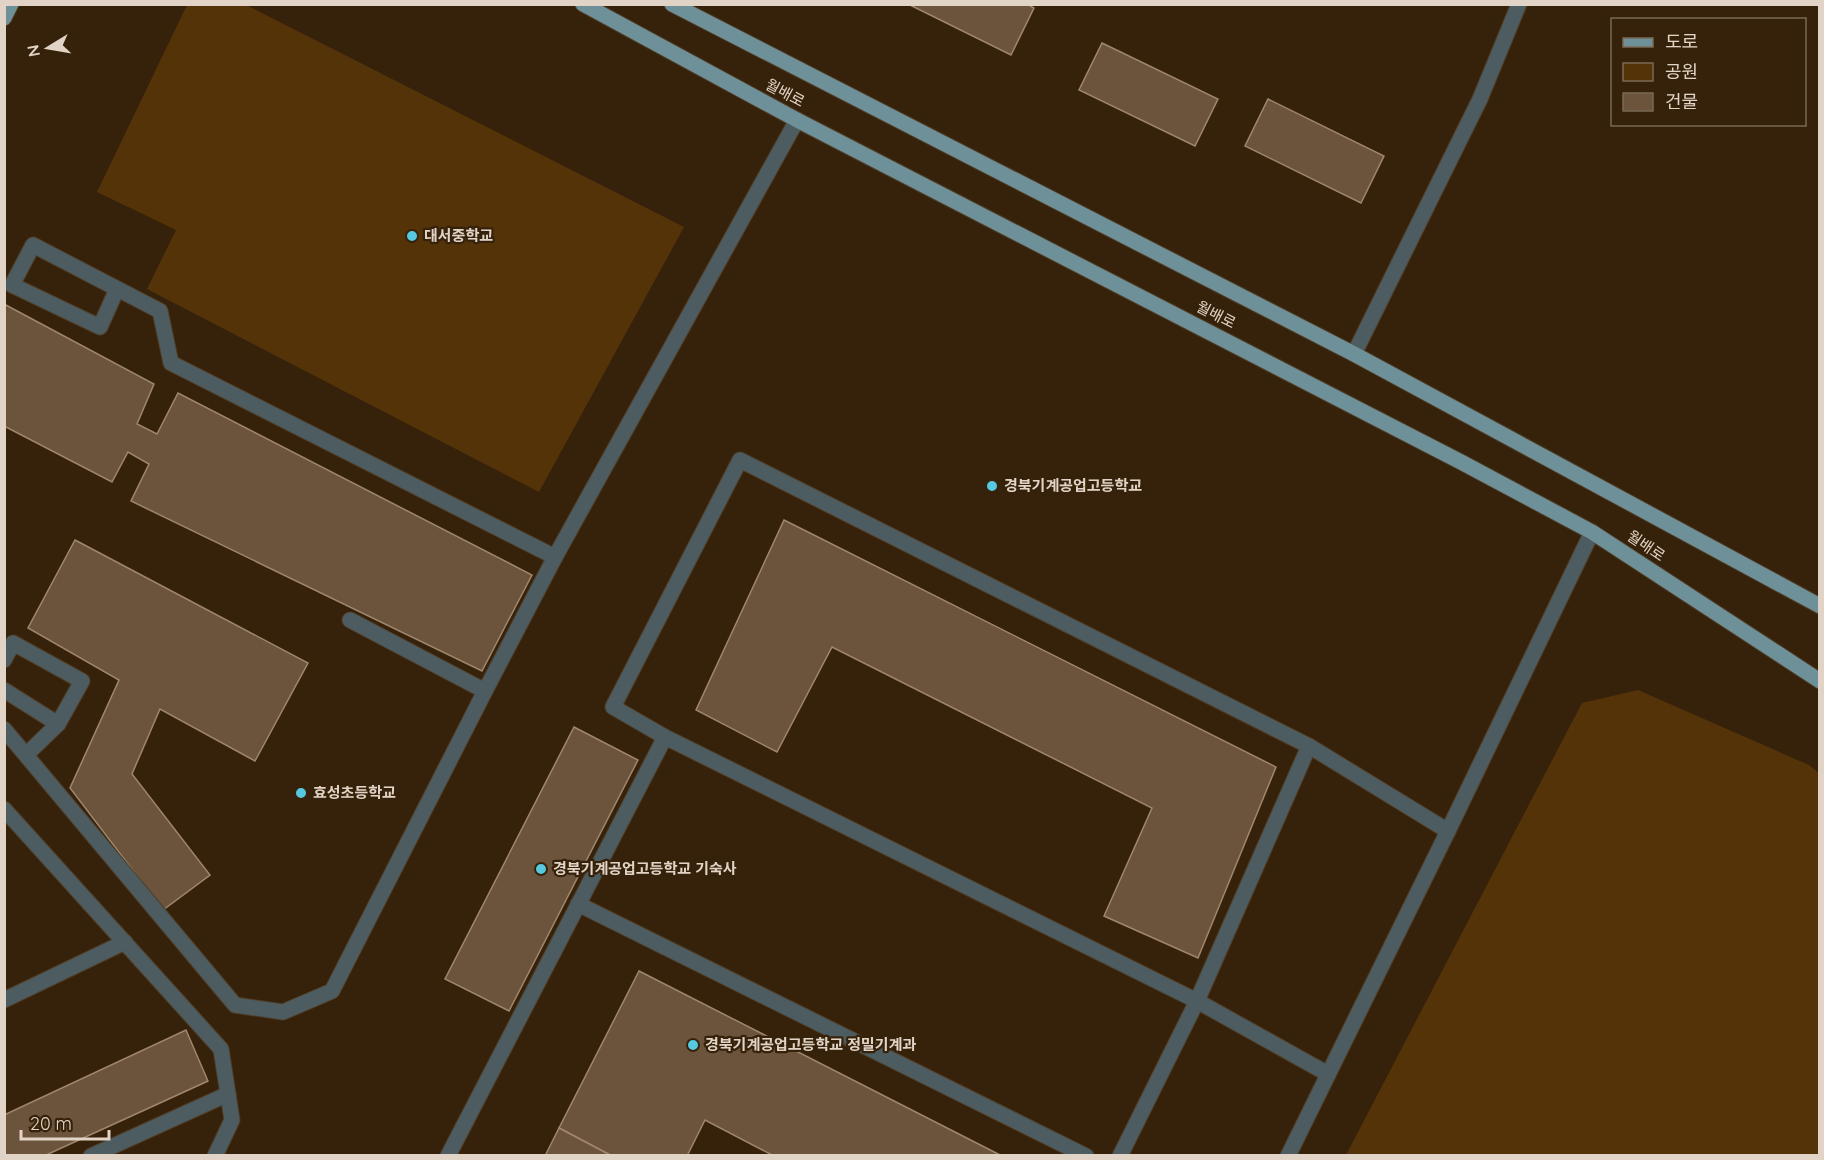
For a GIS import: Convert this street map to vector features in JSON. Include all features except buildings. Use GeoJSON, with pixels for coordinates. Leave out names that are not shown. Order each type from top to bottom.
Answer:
{"type":"FeatureCollection","features":[{"type":"Feature","properties":{"kind":"main road"},"geometry":{"type":"LineString","coordinates":[[4,18],[11,4]]}},
{"type":"Feature","properties":{"kind":"main road","name":"월배로"},"geometry":{"type":"LineString","coordinates":[[583,4],[797,120],[1461,462],[1592,532],[1820,681]]}},
{"type":"Feature","properties":{"kind":"main road","name":"월배로"},"geometry":{"type":"LineString","coordinates":[[672,4],[1354,354],[1820,606]]}},
{"type":"Feature","properties":{"kind":"street"},"geometry":{"type":"LineString","coordinates":[[1354,354],[1480,99],[1519,4]]}},
{"type":"Feature","properties":{"kind":"street"},"geometry":{"type":"LineString","coordinates":[[4,729],[235,1005],[283,1012],[332,991],[555,557],[797,120]]}},
{"type":"Feature","properties":{"kind":"street"},"geometry":{"type":"LineString","coordinates":[[117,289],[100,327],[12,285],[33,245],[160,311],[171,363],[555,557]]}},
{"type":"Feature","properties":{"kind":"street"},"geometry":{"type":"LineString","coordinates":[[1328,1074],[1197,1001],[665,737],[613,707],[740,460],[1309,746],[1448,831]]}},
{"type":"Feature","properties":{"kind":"street"},"geometry":{"type":"LineString","coordinates":[[1288,1155],[1592,532]]}},
{"type":"Feature","properties":{"kind":"street"},"geometry":{"type":"LineString","coordinates":[[350,620],[485,691]]}},
{"type":"Feature","properties":{"kind":"street"},"geometry":{"type":"LineString","coordinates":[[4,660],[13,643],[82,681],[58,723],[27,754]]}},
{"type":"Feature","properties":{"kind":"street"},"geometry":{"type":"LineString","coordinates":[[4,690],[58,723]]}},
{"type":"Feature","properties":{"kind":"street"},"geometry":{"type":"LineString","coordinates":[[448,1155],[665,737]]}},
{"type":"Feature","properties":{"kind":"street"},"geometry":{"type":"LineString","coordinates":[[1120,1155],[1197,1001],[1309,746]]}},
{"type":"Feature","properties":{"kind":"street"},"geometry":{"type":"LineString","coordinates":[[4,809],[221,1049],[232,1120],[215,1155]]}},
{"type":"Feature","properties":{"kind":"street"},"geometry":{"type":"LineString","coordinates":[[578,904],[1086,1155]]}},
{"type":"Feature","properties":{"kind":"street"},"geometry":{"type":"LineString","coordinates":[[4,1000],[124,942]]}},
{"type":"Feature","properties":{"kind":"street"},"geometry":{"type":"LineString","coordinates":[[90,1155],[228,1094]]}},
{"type":"Feature","properties":{"kind":"green space"},"geometry":{"type":"Polygon","coordinates":[[[187,5],[246,5],[684,227],[539,492],[147,289],[176,230],[97,192],[187,5]]]}},
{"type":"Feature","properties":{"kind":"green space"},"geometry":{"type":"Polygon","coordinates":[[[1638,690],[1809,765],[1819,773],[1819,1155],[1346,1155],[1582,703],[1638,690]]]}},
{"type":"Feature","properties":{"kind":"place","name":"대서중학교"},"geometry":{"type":"Point","coordinates":[412,236]}},
{"type":"Feature","properties":{"kind":"place","name":"경북기계공업고등학교"},"geometry":{"type":"Point","coordinates":[992,486]}},
{"type":"Feature","properties":{"kind":"place","name":"효성초등학교"},"geometry":{"type":"Point","coordinates":[301,793]}},
{"type":"Feature","properties":{"kind":"place","name":"경북기계공업고등학교 기숙사"},"geometry":{"type":"Point","coordinates":[541,869]}},
{"type":"Feature","properties":{"kind":"place","name":"경북기계공업고등학교 정밀기계과"},"geometry":{"type":"Point","coordinates":[693,1045]}}]}
